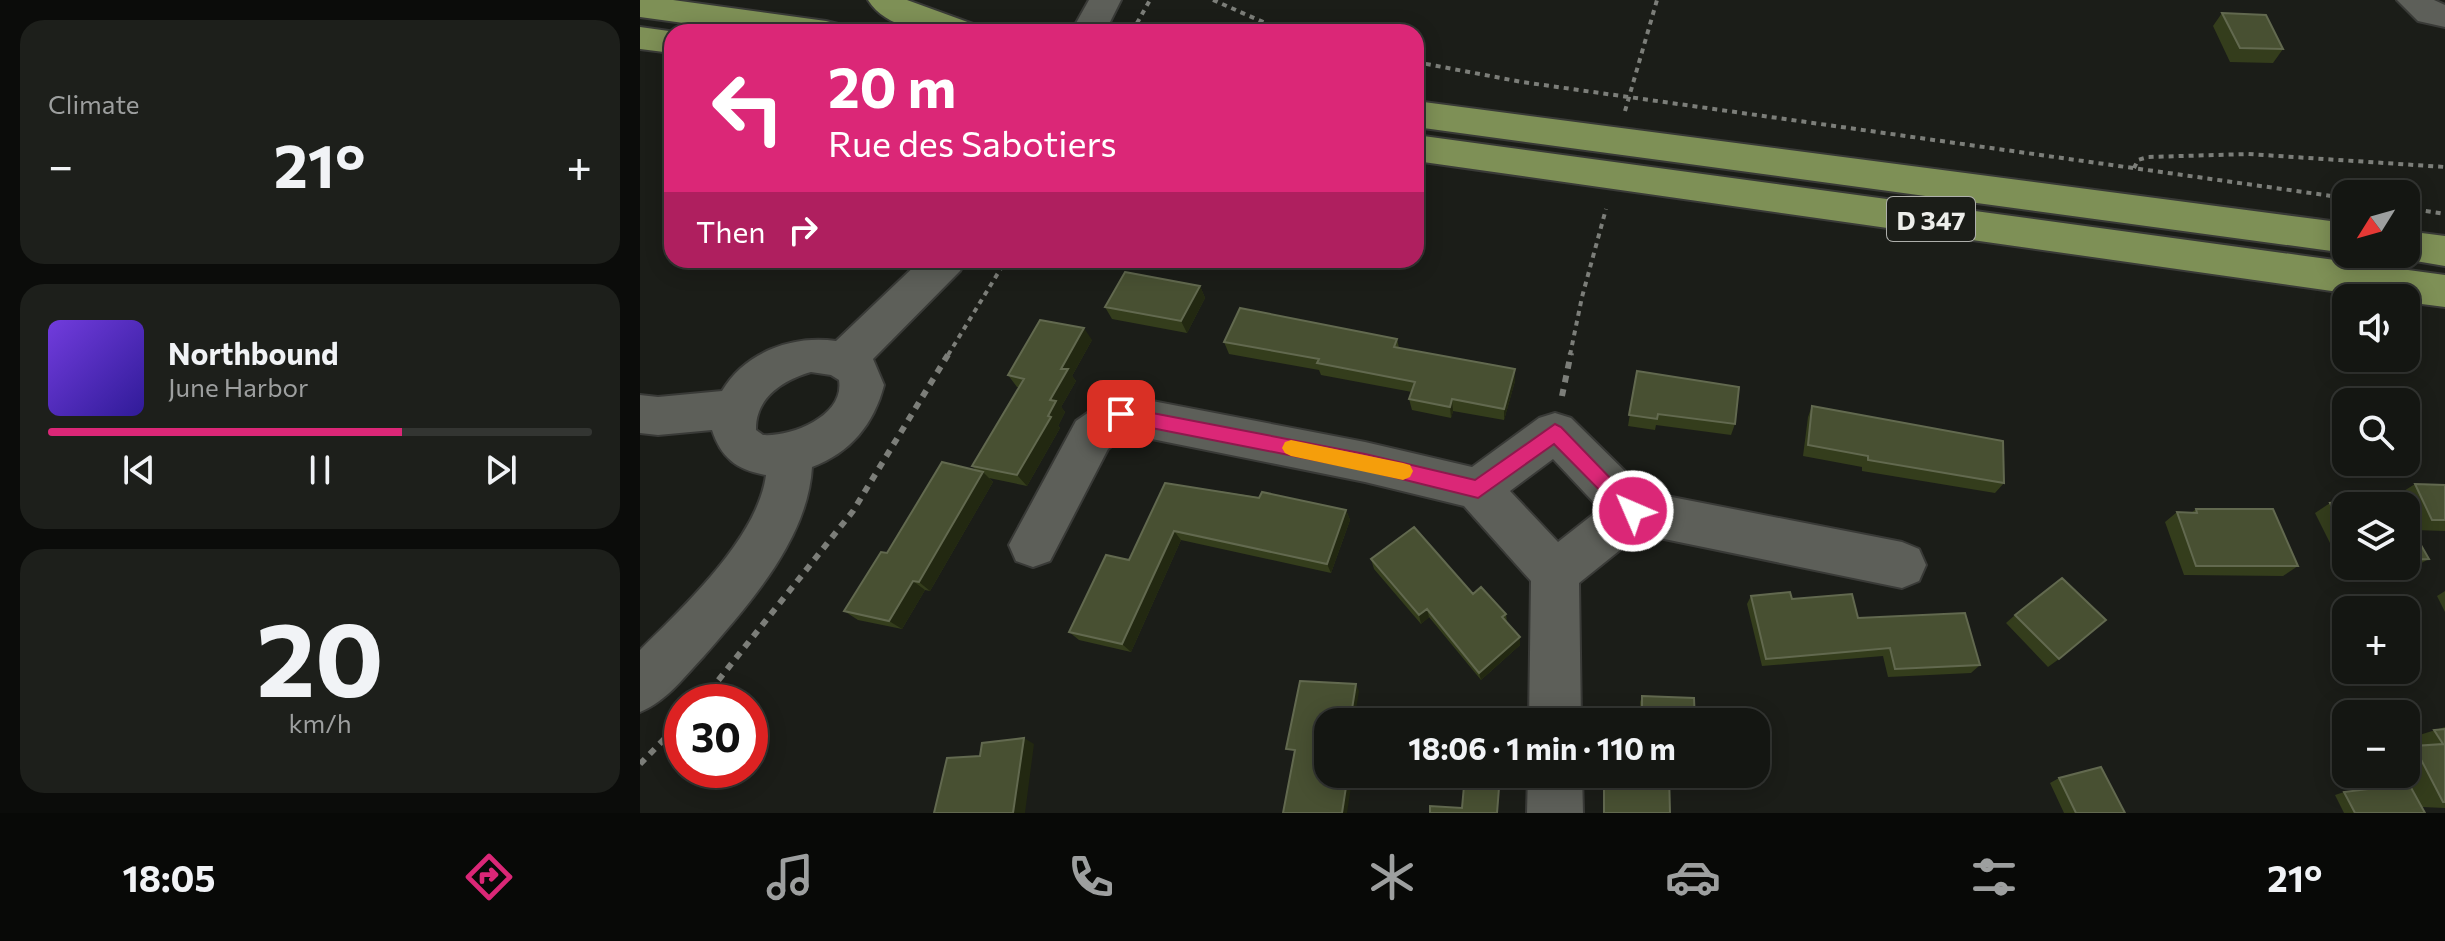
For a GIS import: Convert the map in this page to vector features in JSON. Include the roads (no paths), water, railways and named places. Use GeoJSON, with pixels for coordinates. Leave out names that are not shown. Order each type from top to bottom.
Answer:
{"type":"FeatureCollection","features":[{"type":"Feature","properties":{"kind":"highway"},"geometry":{"type":"LineString","coordinates":[[884,0],[902,12],[937,24]]}},
{"type":"Feature","properties":{"kind":"highway"},"geometry":{"type":"LineString","coordinates":[[640,6],[769,24]]}},
{"type":"Feature","properties":{"kind":"highway"},"geometry":{"type":"LineString","coordinates":[[640,38],[664,41]]}},
{"type":"Feature","properties":{"kind":"highway","name":"D 347"},"geometry":{"type":"LineString","coordinates":[[1424,115],[2332,236]]}},
{"type":"Feature","properties":{"kind":"highway","name":"D 347"},"geometry":{"type":"LineString","coordinates":[[1424,149],[2445,291]]}},
{"type":"Feature","properties":{"kind":"highway"},"geometry":{"type":"LineString","coordinates":[[2420,248],[2445,251]]}},
{"type":"Feature","properties":{"kind":"street"},"geometry":{"type":"LineString","coordinates":[[1092,24],[1105,0]]}},
{"type":"Feature","properties":{"kind":"street"},"geometry":{"type":"LineString","coordinates":[[844,359],[938,268]]}},
{"type":"Feature","properties":{"kind":"street"},"geometry":{"type":"LineString","coordinates":[[811,355],[844,359],[856,369],[862,383],[860,400],[834,434],[813,447],[790,455],[768,457],[750,452],[737,442],[732,427],[735,409],[743,394],[773,368],[811,355]]}},
{"type":"Feature","properties":{"kind":"street"},"geometry":{"type":"LineString","coordinates":[[640,414],[658,416],[735,409]]}},
{"type":"Feature","properties":{"kind":"street"},"geometry":{"type":"LineString","coordinates":[[1033,545],[1092,435],[1121,414],[1365,462],[1478,489],[1555,573],[1555,708]]}},
{"type":"Feature","properties":{"kind":"street"},"geometry":{"type":"LineString","coordinates":[[1478,489],[1555,432],[1633,511],[1902,565]]}},
{"type":"Feature","properties":{"kind":"street"},"geometry":{"type":"LineString","coordinates":[[640,686],[702,618],[766,536],[783,503],[790,455]]}},
{"type":"Feature","properties":{"kind":"street"},"geometry":{"type":"LineString","coordinates":[[1555,573],[1633,511]]}},
{"type":"Feature","properties":{"kind":"street"},"geometry":{"type":"LineString","coordinates":[[1555,788],[1555,813]]}}]}
